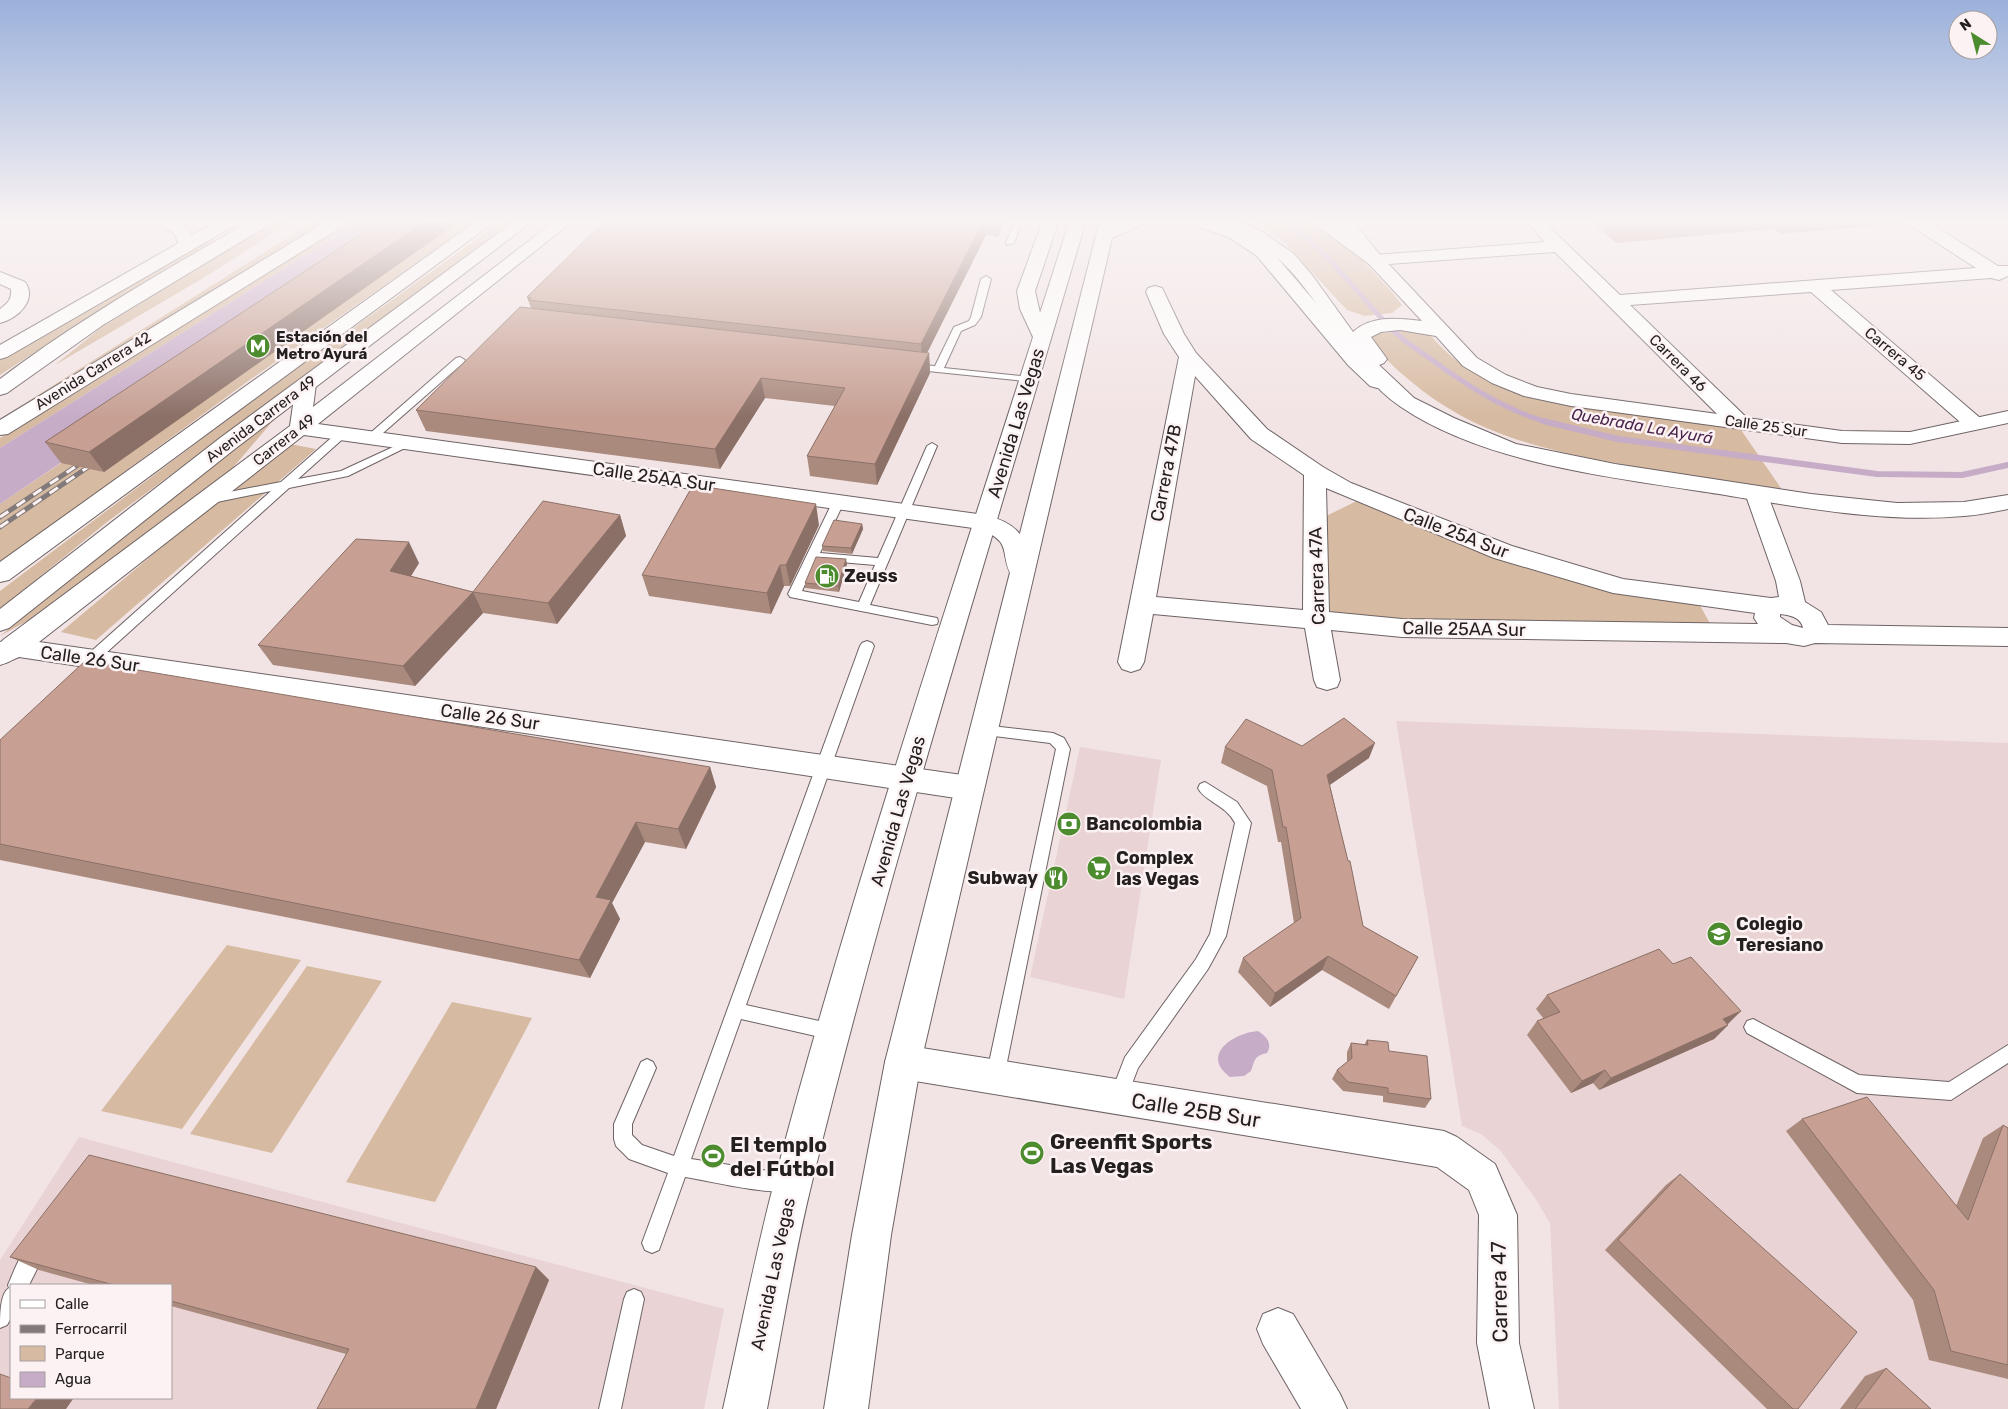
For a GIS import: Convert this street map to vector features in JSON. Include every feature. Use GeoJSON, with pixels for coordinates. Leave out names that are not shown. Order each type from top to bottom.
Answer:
{"type":"FeatureCollection","features":[{"type":"Feature","properties":{"kind":"main road"},"geometry":{"type":"LineString","coordinates":[[0,317],[20,302],[22,293],[18,286]]}},
{"type":"Feature","properties":{"kind":"main road"},"geometry":{"type":"LineString","coordinates":[[0,353],[116,286]]}},
{"type":"Feature","properties":{"kind":"main road"},"geometry":{"type":"LineString","coordinates":[[0,389],[58,345],[153,286]]}},
{"type":"Feature","properties":{"kind":"main road","name":"Avenida Carrera 42"},"geometry":{"type":"LineString","coordinates":[[0,408],[200,286]]}},
{"type":"Feature","properties":{"kind":"main road","name":"Avenida Carrera 42"},"geometry":{"type":"LineString","coordinates":[[0,429],[233,286]]}},
{"type":"Feature","properties":{"kind":"main road","name":"Avenida Carrera 49"},"geometry":{"type":"LineString","coordinates":[[0,574],[398,286]]}},
{"type":"Feature","properties":{"kind":"main road","name":"Avenida Carrera 49"},"geometry":{"type":"LineString","coordinates":[[0,622],[167,490],[438,286]]}},
{"type":"Feature","properties":{"kind":"main road","name":"Carrera 49"},"geometry":{"type":"LineString","coordinates":[[4,654],[300,428],[482,286]]}},
{"type":"Feature","properties":{"kind":"main road"},"geometry":{"type":"LineString","coordinates":[[1028,286],[1026,291],[1028,309],[1042,336]]}},
{"type":"Feature","properties":{"kind":"main road","name":"Avenida Las Vegas"},"geometry":{"type":"LineString","coordinates":[[745,1409],[793,1182],[833,1032],[907,779],[1030,380],[1056,286]]}},
{"type":"Feature","properties":{"kind":"main road","name":"Avenida Las Vegas"},"geometry":{"type":"LineString","coordinates":[[846,1409],[857,1319],[903,1062],[982,730],[1092,286]]}},
{"type":"Feature","properties":{"kind":"main road"},"geometry":{"type":"LineString","coordinates":[[1292,286],[1363,369],[1382,386],[1446,423],[1510,449],[1583,465],[1812,501],[1897,510],[1964,509],[2008,502]]}},
{"type":"Feature","properties":{"kind":"main road"},"geometry":{"type":"LineString","coordinates":[[1311,286],[1375,373],[1407,402]]}},
{"type":"Feature","properties":{"kind":"main road"},"geometry":{"type":"LineString","coordinates":[[1318,286],[1337,312],[1353,319],[1419,325],[1441,332]]}},
{"type":"Feature","properties":{"kind":"main road","name":"Calle 25 Sur"},"geometry":{"type":"LineString","coordinates":[[1399,286],[1470,362],[1498,378],[1531,392],[1571,400],[1842,437],[1910,438],[1975,423],[2008,418]]}},
{"type":"Feature","properties":{"kind":"main road","name":"Carrera 46"},"geometry":{"type":"LineString","coordinates":[[1600,286],[1738,422]]}},
{"type":"Feature","properties":{"kind":"main road","name":"Carrera 45"},"geometry":{"type":"LineString","coordinates":[[1815,286],[1975,423]]}},
{"type":"Feature","properties":{"kind":"main road"},"geometry":{"type":"LineString","coordinates":[[1616,301],[1819,286]]}},
{"type":"Feature","properties":{"kind":"main road"},"geometry":{"type":"LineString","coordinates":[[1155,292],[1174,334],[1189,357]]}},
{"type":"Feature","properties":{"kind":"main road"},"geometry":{"type":"LineString","coordinates":[[1412,300],[1407,311],[1363,332],[1361,340],[1401,384],[1418,398],[1450,418],[1510,449]]}},
{"type":"Feature","properties":{"kind":"main road","name":"Calle 25A Sur"},"geometry":{"type":"LineString","coordinates":[[1189,357],[1259,434],[1315,472],[1343,488],[1385,505],[1512,555],[1622,587],[1786,608],[1884,634]]}},
{"type":"Feature","properties":{"kind":"main road","name":"Carrera 47B"},"geometry":{"type":"LineString","coordinates":[[1131,662],[1189,357]]}},
{"type":"Feature","properties":{"kind":"main road"},"geometry":{"type":"LineString","coordinates":[[300,428],[306,384]]}},
{"type":"Feature","properties":{"kind":"main road","name":"Calle 25AA Sur"},"geometry":{"type":"LineString","coordinates":[[300,428],[985,522],[1008,533],[1016,542],[1022,572]]}},
{"type":"Feature","properties":{"kind":"main road","name":"Carrera 47A"},"geometry":{"type":"LineString","coordinates":[[1315,472],[1316,620],[1327,680]]}},
{"type":"Feature","properties":{"kind":"main road"},"geometry":{"type":"LineString","coordinates":[[1749,492],[1788,581],[1786,608]]}},
{"type":"Feature","properties":{"kind":"main road","name":"Calle 25AA Sur"},"geometry":{"type":"LineString","coordinates":[[1141,604],[1402,628],[1800,634]]}},
{"type":"Feature","properties":{"kind":"main road"},"geometry":{"type":"LineString","coordinates":[[1786,608],[1814,621],[1816,631],[1800,634],[1775,627],[1767,618],[1768,610],[1786,608]]}},
{"type":"Feature","properties":{"kind":"main road","name":"Calle 25A Sur"},"geometry":{"type":"LineString","coordinates":[[1800,634],[2008,637]]}},
{"type":"Feature","properties":{"kind":"main road","name":"Calle 26 Sur"},"geometry":{"type":"LineString","coordinates":[[4,654],[91,659],[969,788]]}},
{"type":"Feature","properties":{"kind":"main road","name":"Calle 25B Sur"},"geometry":{"type":"LineString","coordinates":[[903,1062],[1444,1150],[1482,1177]]}},
{"type":"Feature","properties":{"kind":"main road","name":"Carrera 47"},"geometry":{"type":"LineString","coordinates":[[1482,1177],[1498,1215],[1498,1343],[1512,1409]]}},
{"type":"Feature","properties":{"kind":"main road"},"geometry":{"type":"LineString","coordinates":[[1278,1328],[1325,1409]]}},
{"type":"Feature","properties":{"kind":"lane"},"geometry":{"type":"LineString","coordinates":[[938,370],[957,329],[972,323],[976,317],[984,286]]}},
{"type":"Feature","properties":{"kind":"lane"},"geometry":{"type":"LineString","coordinates":[[371,438],[460,360]]}},
{"type":"Feature","properties":{"kind":"lane"},"geometry":{"type":"LineString","coordinates":[[899,365],[1030,380]]}},
{"type":"Feature","properties":{"kind":"lane"},"geometry":{"type":"LineString","coordinates":[[91,659],[342,434]]}},
{"type":"Feature","properties":{"kind":"lane"},"geometry":{"type":"LineString","coordinates":[[205,500],[344,474],[410,444]]}},
{"type":"Feature","properties":{"kind":"lane"},"geometry":{"type":"LineString","coordinates":[[863,607],[932,446]]}},
{"type":"Feature","properties":{"kind":"lane"},"geometry":{"type":"LineString","coordinates":[[838,502],[794,594],[932,621]]}},
{"type":"Feature","properties":{"kind":"lane"},"geometry":{"type":"LineString","coordinates":[[812,556],[882,562]]}},
{"type":"Feature","properties":{"kind":"lane"},"geometry":{"type":"LineString","coordinates":[[652,1243],[867,646]]}},
{"type":"Feature","properties":{"kind":"lane"},"geometry":{"type":"LineString","coordinates":[[982,730],[1053,738],[1059,742],[1063,749],[995,1077]]}},
{"type":"Feature","properties":{"kind":"lane"},"geometry":{"type":"LineString","coordinates":[[1119,1097],[1131,1063],[1202,964],[1218,936],[1243,823],[1239,813],[1231,804],[1205,788]]}},
{"type":"Feature","properties":{"kind":"lane"},"geometry":{"type":"LineString","coordinates":[[735,1010],[833,1032]]}},
{"type":"Feature","properties":{"kind":"lane"},"geometry":{"type":"LineString","coordinates":[[1752,1027],[1857,1084],[1951,1091],[2008,1053]]}},
{"type":"Feature","properties":{"kind":"lane"},"geometry":{"type":"LineString","coordinates":[[647,1068],[623,1124],[623,1139],[636,1152],[679,1167],[769,1181],[793,1182]]}},
{"type":"Feature","properties":{"kind":"lane"},"geometry":{"type":"LineString","coordinates":[[19,1284],[44,1235]]}},
{"type":"Feature","properties":{"kind":"lane"},"geometry":{"type":"LineString","coordinates":[[0,1318],[10,1299]]}},
{"type":"Feature","properties":{"kind":"lane"},"geometry":{"type":"LineString","coordinates":[[610,1409],[634,1299]]}},
{"type":"Feature","properties":{"kind":"shaded area","name":"Colegio Teresiano"},"geometry":{"type":"Polygon","coordinates":[[[1396,721],[2008,743],[2008,1409],[1559,1409],[1550,1223],[1535,1198],[1500,1150],[1481,1134],[1462,1126],[1396,721]]]}},
{"type":"Feature","properties":{"kind":"shaded area","name":"Complex las Vegas"},"geometry":{"type":"Polygon","coordinates":[[[1080,747],[1161,760],[1124,999],[1030,977],[1080,747]]]}},
{"type":"Feature","properties":{"kind":"shaded area"},"geometry":{"type":"Polygon","coordinates":[[[79,1137],[724,1309],[704,1409],[0,1409],[0,1260],[79,1137]]]}},
{"type":"Feature","properties":{"kind":"green space"},"geometry":{"type":"Polygon","coordinates":[[[127,286],[140,286],[99,310],[0,375],[0,358],[127,286]]]}},
{"type":"Feature","properties":{"kind":"green space"},"geometry":{"type":"Polygon","coordinates":[[[169,286],[190,286],[55,365],[102,327],[169,286]]]}},
{"type":"Feature","properties":{"kind":"green space"},"geometry":{"type":"Polygon","coordinates":[[[212,286],[221,286],[0,425],[0,419],[212,286]]]}},
{"type":"Feature","properties":{"kind":"green space"},"geometry":{"type":"Polygon","coordinates":[[[244,286],[257,286],[0,448],[0,438],[244,286]]]}},
{"type":"Feature","properties":{"kind":"green space"},"geometry":{"type":"Polygon","coordinates":[[[349,286],[384,286],[251,379],[0,563],[0,504],[61,463],[349,286]]]}},
{"type":"Feature","properties":{"kind":"green space"},"geometry":{"type":"Polygon","coordinates":[[[412,286],[426,286],[107,522],[0,609],[0,591],[251,402],[412,286]]]}},
{"type":"Feature","properties":{"kind":"green space"},"geometry":{"type":"Polygon","coordinates":[[[1325,286],[1386,286],[1402,305],[1392,313],[1365,316],[1347,310],[1325,286]]]}},
{"type":"Feature","properties":{"kind":"green space"},"geometry":{"type":"Polygon","coordinates":[[[1415,330],[1426,332],[1452,357],[1473,372],[1496,384],[1521,393],[1572,405],[1739,427],[1783,491],[1575,455],[1545,448],[1488,429],[1434,399],[1393,366],[1372,340],[1375,334],[1415,330]]]}},
{"type":"Feature","properties":{"kind":"green space"},"geometry":{"type":"Polygon","coordinates":[[[278,415],[230,471],[54,606],[0,636],[278,415]]]}},
{"type":"Feature","properties":{"kind":"green space"},"geometry":{"type":"Polygon","coordinates":[[[285,443],[316,449],[96,640],[61,632],[285,443]]]}},
{"type":"Feature","properties":{"kind":"green space"},"geometry":{"type":"Polygon","coordinates":[[[1361,499],[1535,568],[1697,600],[1713,629],[1481,626],[1330,614],[1326,516],[1361,499]]]}},
{"type":"Feature","properties":{"kind":"green space"},"geometry":{"type":"Polygon","coordinates":[[[227,945],[301,960],[182,1129],[101,1111],[227,945]]]}},
{"type":"Feature","properties":{"kind":"green space"},"geometry":{"type":"Polygon","coordinates":[[[307,966],[382,981],[272,1153],[190,1134],[307,966]]]}},
{"type":"Feature","properties":{"kind":"green space"},"geometry":{"type":"Polygon","coordinates":[[[452,1002],[532,1018],[435,1202],[346,1182],[452,1002]]]}},
{"type":"Feature","properties":{"kind":"water"},"geometry":{"type":"Polygon","coordinates":[[[257,286],[321,286],[0,504],[0,448],[257,286]]]}},
{"type":"Feature","properties":{"kind":"water"},"geometry":{"type":"Polygon","coordinates":[[[1258,1031],[1268,1040],[1269,1049],[1267,1053],[1257,1057],[1251,1071],[1244,1076],[1230,1077],[1222,1069],[1218,1061],[1219,1053],[1223,1046],[1239,1036],[1258,1031]]]}},
{"type":"Feature","properties":{"kind":"building"},"geometry":{"type":"Polygon","coordinates":[[[283,286],[331,286],[89,452],[45,442],[283,286]]]}},
{"type":"Feature","properties":{"kind":"building"},"geometry":{"type":"Polygon","coordinates":[[[539,286],[951,286],[921,344],[528,300],[531,298],[527,297],[539,286]]]}},
{"type":"Feature","properties":{"kind":"building"},"geometry":{"type":"Polygon","coordinates":[[[520,307],[929,353],[875,464],[807,456],[845,388],[761,378],[715,449],[416,410],[520,307]]]}},
{"type":"Feature","properties":{"kind":"building"},"geometry":{"type":"Polygon","coordinates":[[[693,485],[816,504],[786,565],[780,565],[767,593],[642,575],[693,485]]]}},
{"type":"Feature","properties":{"kind":"building"},"geometry":{"type":"Polygon","coordinates":[[[543,501],[620,515],[548,603],[473,592],[543,501]]]}},
{"type":"Feature","properties":{"kind":"building","name":"Zeuss"},"geometry":{"type":"Polygon","coordinates":[[[834,520],[862,524],[851,548],[822,546],[834,520]]]}},
{"type":"Feature","properties":{"kind":"building"},"geometry":{"type":"Polygon","coordinates":[[[356,539],[409,542],[390,571],[473,592],[403,666],[258,645],[356,539]]]}},
{"type":"Feature","properties":{"kind":"building","name":"Zeuss"},"geometry":{"type":"Polygon","coordinates":[[[816,557],[846,559],[838,586],[805,583],[816,557]]]}},
{"type":"Feature","properties":{"kind":"building"},"geometry":{"type":"Polygon","coordinates":[[[85,661],[710,767],[678,829],[636,822],[596,897],[611,900],[579,960],[0,844],[0,740],[85,661]]]}},
{"type":"Feature","properties":{"kind":"building"},"geometry":{"type":"Polygon","coordinates":[[[1344,718],[1375,743],[1327,775],[1348,861],[1350,861],[1363,926],[1418,957],[1396,996],[1328,956],[1275,993],[1243,958],[1301,918],[1286,827],[1283,827],[1272,770],[1225,747],[1246,719],[1302,746],[1344,718]]]}},
{"type":"Feature","properties":{"kind":"building"},"geometry":{"type":"Polygon","coordinates":[[[1659,949],[1673,964],[1691,957],[1741,1011],[1723,1019],[1728,1025],[1611,1078],[1605,1070],[1582,1081],[1537,1021],[1560,1012],[1547,995],[1659,949]]]}},
{"type":"Feature","properties":{"kind":"building"},"geometry":{"type":"Polygon","coordinates":[[[1367,1040],[1388,1042],[1389,1051],[1427,1056],[1431,1099],[1388,1093],[1388,1088],[1348,1082],[1337,1070],[1352,1058],[1351,1043],[1368,1045],[1367,1040]]]}},
{"type":"Feature","properties":{"kind":"building"},"geometry":{"type":"Polygon","coordinates":[[[1867,1097],[1968,1220],[2003,1125],[2008,1128],[2008,1365],[1951,1351],[1934,1290],[1802,1119],[1867,1097]]]}},
{"type":"Feature","properties":{"kind":"building"},"geometry":{"type":"Polygon","coordinates":[[[89,1155],[536,1267],[476,1409],[317,1409],[349,1349],[172,1301],[172,1284],[110,1284],[10,1257],[89,1155]]]}},
{"type":"Feature","properties":{"kind":"building"},"geometry":{"type":"Polygon","coordinates":[[[1680,1174],[1857,1332],[1798,1409],[1793,1409],[1618,1240],[1680,1174]]]}},
{"type":"Feature","properties":{"kind":"building"},"geometry":{"type":"Polygon","coordinates":[[[1886,1368],[1931,1409],[1855,1409],[1886,1368]]]}},
{"type":"Feature","properties":{"kind":"building"},"geometry":{"type":"Polygon","coordinates":[[[0,1374],[10,1378],[10,1399],[36,1399],[28,1409],[0,1409],[0,1374]]]}},
{"type":"Feature","properties":{"kind":"waterway","name":"Quebrada La Ayurá"},"geometry":{"type":"LineString","coordinates":[[1353,286],[1405,341],[1456,377],[1499,403],[1530,417],[1546,422]]}},
{"type":"Feature","properties":{"kind":"waterway","name":"Quebrada La Ayurá"},"geometry":{"type":"LineString","coordinates":[[1546,422],[1618,439],[1877,474],[1962,475],[2008,465]]}},
{"type":"Feature","properties":{"kind":"railway"},"geometry":{"type":"LineString","coordinates":[[0,517],[87,459]]}},
{"type":"Feature","properties":{"kind":"railway"},"geometry":{"type":"LineString","coordinates":[[0,527],[97,461]]}},
{"type":"Feature","properties":{"kind":"place","name":"Estación del Metro Ayurá"},"geometry":{"type":"Point","coordinates":[258,346]}},
{"type":"Feature","properties":{"kind":"place","name":"Zeuss"},"geometry":{"type":"Point","coordinates":[827,576]}},
{"type":"Feature","properties":{"kind":"place","name":"Bancolombia"},"geometry":{"type":"Point","coordinates":[1069,824]}},
{"type":"Feature","properties":{"kind":"place","name":"Complex las Vegas"},"geometry":{"type":"Point","coordinates":[1099,868]}},
{"type":"Feature","properties":{"kind":"place","name":"Subway"},"geometry":{"type":"Point","coordinates":[1056,878]}},
{"type":"Feature","properties":{"kind":"place","name":"Colegio Teresiano"},"geometry":{"type":"Point","coordinates":[1719,934]}},
{"type":"Feature","properties":{"kind":"place","name":"Greenfit Sports Las Vegas"},"geometry":{"type":"Point","coordinates":[1032,1153]}},
{"type":"Feature","properties":{"kind":"place","name":"El templo del Fútbol"},"geometry":{"type":"Point","coordinates":[713,1156]}}]}
